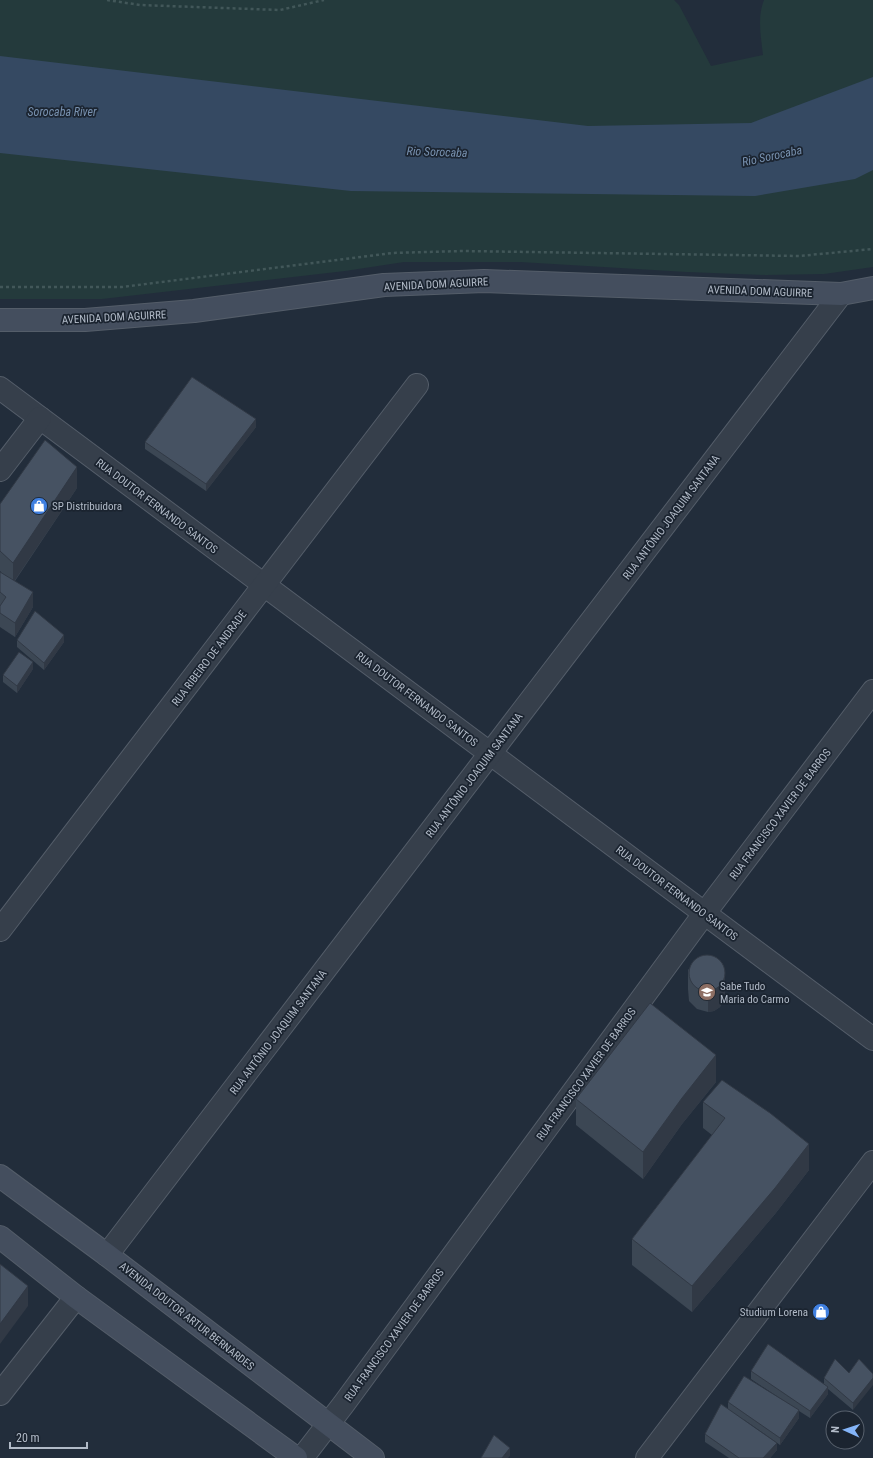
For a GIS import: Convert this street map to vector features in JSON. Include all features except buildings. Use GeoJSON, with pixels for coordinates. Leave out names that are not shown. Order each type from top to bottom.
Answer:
{"type":"FeatureCollection","features":[{"type":"Feature","properties":{"kind":"main road","name":"AVENIDA DOM AGUIRRE"},"geometry":{"type":"LineString","coordinates":[[0,320],[85,320],[194,311],[384,285],[484,281],[842,294],[873,288]]}},
{"type":"Feature","properties":{"kind":"main road","name":"AVENIDA DOUTOR ARTUR BERNARDES"},"geometry":{"type":"LineString","coordinates":[[0,1176],[107,1255],[373,1458]]}},
{"type":"Feature","properties":{"kind":"main road"},"geometry":{"type":"LineString","coordinates":[[0,1237],[76,1296],[296,1458]]}},
{"type":"Feature","properties":{"kind":"street","name":"RUA ANTÔNIO JOAQUIM SANTANA"},"geometry":{"type":"LineString","coordinates":[[107,1255],[842,294]]}},
{"type":"Feature","properties":{"kind":"street","name":"RUA RIBEIRO DE ANDRADE"},"geometry":{"type":"LineString","coordinates":[[0,930],[417,385]]}},
{"type":"Feature","properties":{"kind":"street","name":"RUA DOUTOR FERNANDO SANTOS"},"geometry":{"type":"LineString","coordinates":[[0,388],[873,1040]]}},
{"type":"Feature","properties":{"kind":"street"},"geometry":{"type":"LineString","coordinates":[[0,470],[40,418]]}},
{"type":"Feature","properties":{"kind":"street","name":"RUA FRANCISCO XAVIER DE BARROS"},"geometry":{"type":"LineString","coordinates":[[302,1458],[343,1405],[704,914],[873,691]]}},
{"type":"Feature","properties":{"kind":"street"},"geometry":{"type":"LineString","coordinates":[[647,1458],[873,1162]]}},
{"type":"Feature","properties":{"kind":"street"},"geometry":{"type":"LineString","coordinates":[[0,1394],[76,1296]]}},
{"type":"Feature","properties":{"kind":"path"},"geometry":{"type":"LineString","coordinates":[[107,0],[140,5],[280,10],[324,0]]}},
{"type":"Feature","properties":{"kind":"green space"},"geometry":{"type":"Polygon","coordinates":[[[0,0],[674,0],[679,5],[711,66],[763,55],[760,20],[764,0],[873,0],[873,267],[824,274],[766,275],[520,262],[404,262],[345,271],[102,299],[0,299],[0,0]]]}},
{"type":"Feature","properties":{"kind":"water","name":"Sorocaba River"},"geometry":{"type":"Polygon","coordinates":[[[0,56],[588,126],[751,123],[873,77],[873,170],[855,179],[755,196],[351,191],[0,153],[0,56]]]}},
{"type":"Feature","properties":{"kind":"place","name":"SP Distribuidora"},"geometry":{"type":"Point","coordinates":[39,506]}},
{"type":"Feature","properties":{"kind":"place","name":"Sabe Tudo Maria do Carmo"},"geometry":{"type":"Point","coordinates":[707,992]}},
{"type":"Feature","properties":{"kind":"place","name":"Studium Lorena"},"geometry":{"type":"Point","coordinates":[821,1312]}},
{"type":"Feature","properties":{"kind":"water label","name":"Rio Sorocaba"},"geometry":{"type":"Point","coordinates":[437,152]}},
{"type":"Feature","properties":{"kind":"water label","name":"Rio Sorocaba"},"geometry":{"type":"Point","coordinates":[772,156]}}]}
